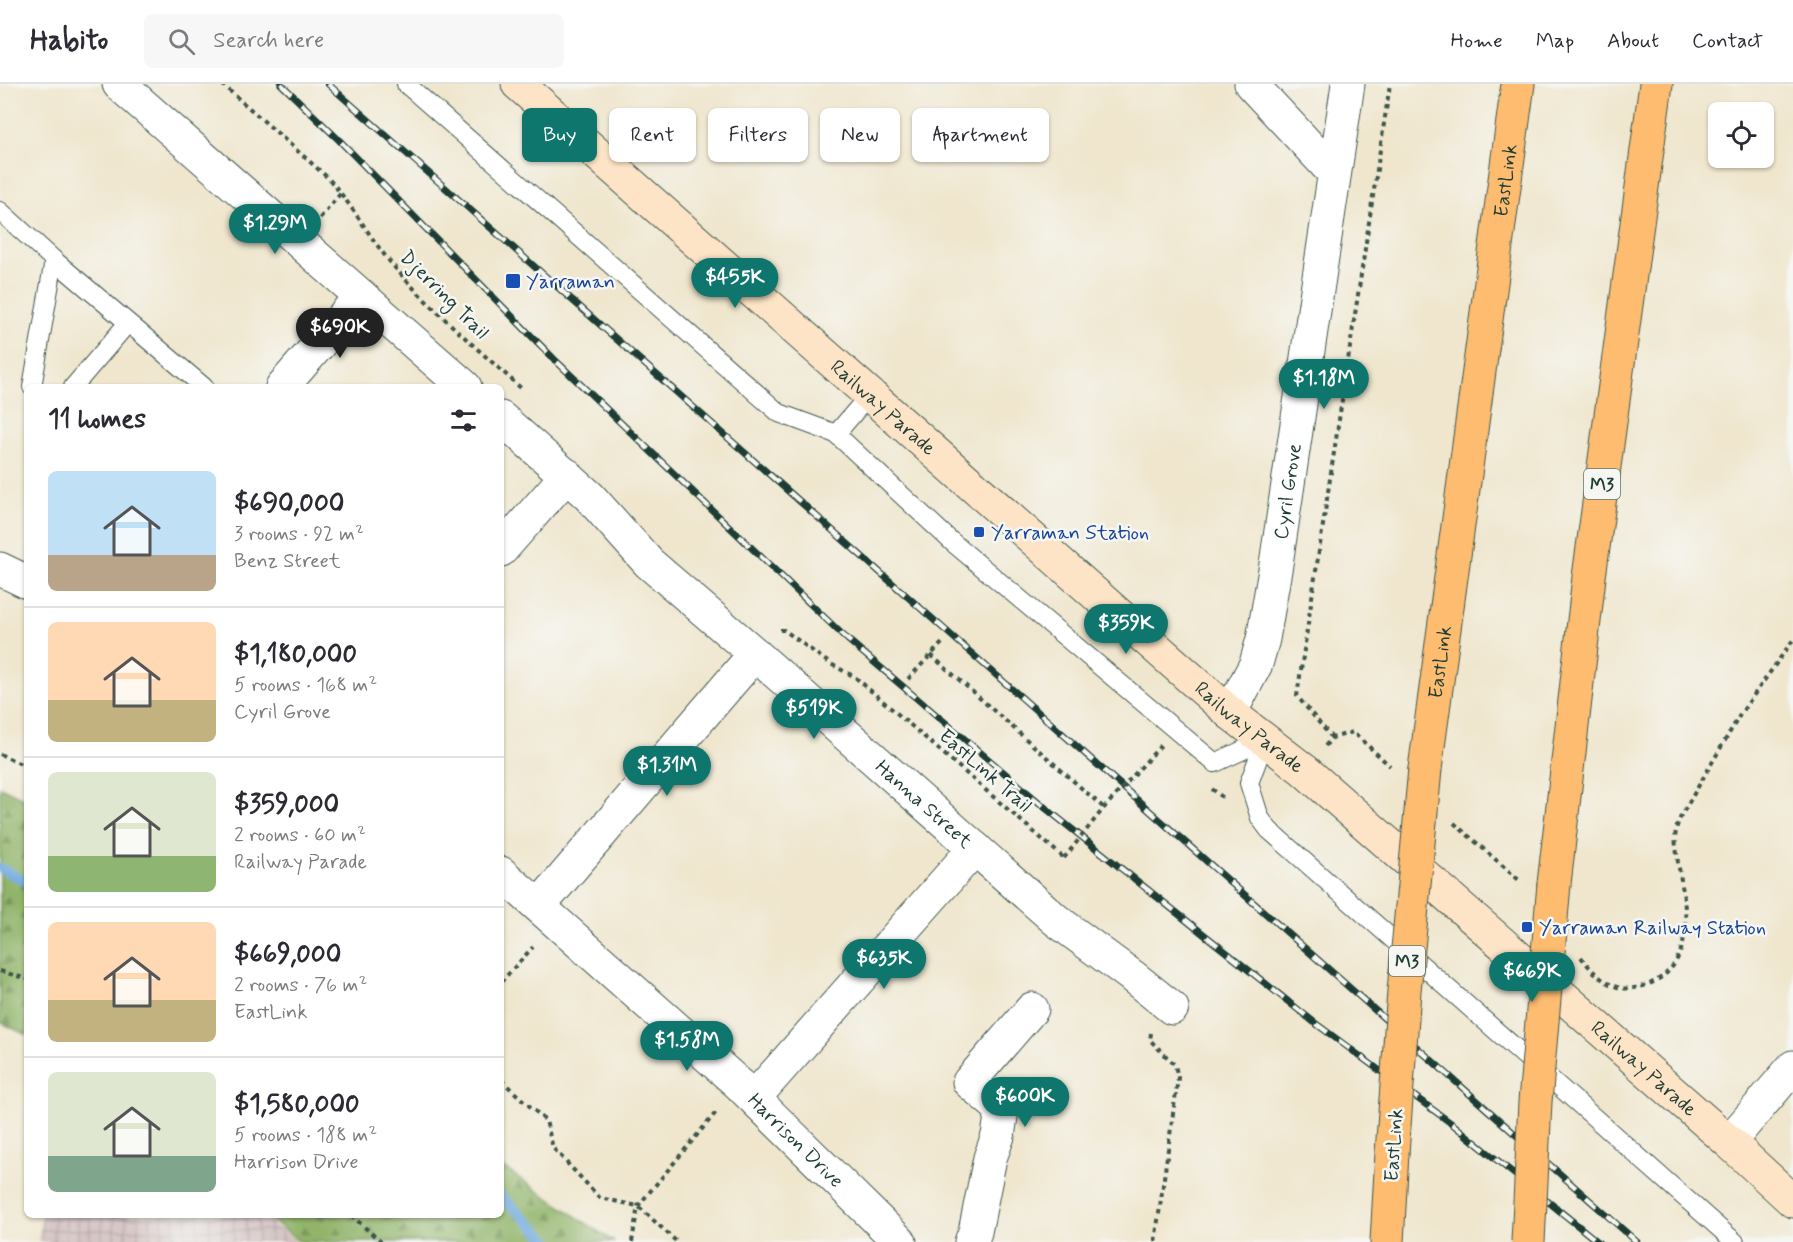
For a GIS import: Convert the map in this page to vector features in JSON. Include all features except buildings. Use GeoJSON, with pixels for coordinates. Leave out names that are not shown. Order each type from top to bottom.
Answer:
{"type":"FeatureCollection","features":[{"type":"Feature","properties":{"kind":"highway","name":"EastLink"},"geometry":{"type":"LineString","coordinates":[[1387,1242],[1404,991],[1425,769],[1518,84]]}},
{"type":"Feature","properties":{"kind":"highway","name":"M3"},"geometry":{"type":"LineString","coordinates":[[1528,1242],[1535,1102],[1554,884],[1589,577],[1656,84]]}},
{"type":"Feature","properties":{"kind":"main road","name":"Railway Parade"},"geometry":{"type":"LineString","coordinates":[[518,84],[1230,713],[1304,770],[1729,1142],[1793,1201]]}},
{"type":"Feature","properties":{"kind":"street"},"geometry":{"type":"LineString","coordinates":[[119,84],[462,384]]}},
{"type":"Feature","properties":{"kind":"street"},"geometry":{"type":"LineString","coordinates":[[1251,84],[1334,173]]}},
{"type":"Feature","properties":{"kind":"street","name":"Cyril Grove"},"geometry":{"type":"LineString","coordinates":[[1230,713],[1256,664],[1263,639],[1348,84]]}},
{"type":"Feature","properties":{"kind":"street"},"geometry":{"type":"LineString","coordinates":[[285,384],[361,296]]}},
{"type":"Feature","properties":{"kind":"street","name":"Hanna Street"},"geometry":{"type":"LineString","coordinates":[[504,421],[567,475],[649,563],[765,642],[975,848],[1056,920],[1164,1002]]}},
{"type":"Feature","properties":{"kind":"street"},"geometry":{"type":"LineString","coordinates":[[504,547],[567,475]]}},
{"type":"Feature","properties":{"kind":"street"},"geometry":{"type":"LineString","coordinates":[[0,569],[24,581]]}},
{"type":"Feature","properties":{"kind":"street"},"geometry":{"type":"LineString","coordinates":[[548,914],[765,642]]}},
{"type":"Feature","properties":{"kind":"street"},"geometry":{"type":"LineString","coordinates":[[747,1091],[975,848]]}},
{"type":"Feature","properties":{"kind":"street","name":"Harrison Drive"},"geometry":{"type":"LineString","coordinates":[[504,876],[747,1091],[900,1242]]}},
{"type":"Feature","properties":{"kind":"street"},"geometry":{"type":"LineString","coordinates":[[971,1242],[990,1158],[998,1136],[1002,1110],[969,1082],[1032,1009]]}},
{"type":"Feature","properties":{"kind":"street"},"geometry":{"type":"LineString","coordinates":[[1729,1142],[1793,1067]]}},
{"type":"Feature","properties":{"kind":"lane"},"geometry":{"type":"LineString","coordinates":[[406,84],[779,412],[836,434],[951,541],[1215,763],[1264,740]]}},
{"type":"Feature","properties":{"kind":"lane"},"geometry":{"type":"LineString","coordinates":[[0,211],[127,324],[200,384]]}},
{"type":"Feature","properties":{"kind":"lane"},"geometry":{"type":"LineString","coordinates":[[33,384],[54,260]]}},
{"type":"Feature","properties":{"kind":"lane"},"geometry":{"type":"LineString","coordinates":[[76,384],[127,324]]}},
{"type":"Feature","properties":{"kind":"lane"},"geometry":{"type":"LineString","coordinates":[[836,434],[870,394]]}},
{"type":"Feature","properties":{"kind":"lane"},"geometry":{"type":"LineString","coordinates":[[1264,740],[1249,783],[1260,818],[1269,830],[1735,1242]]}},
{"type":"Feature","properties":{"kind":"path","name":"Djerring Trail"},"geometry":{"type":"LineString","coordinates":[[222,84],[339,189],[389,261],[410,284],[525,392]]}},
{"type":"Feature","properties":{"kind":"path"},"geometry":{"type":"LineString","coordinates":[[1332,738],[1297,696],[1390,84]]}},
{"type":"Feature","properties":{"kind":"path","name":"EastLink Trail"},"geometry":{"type":"LineString","coordinates":[[765,642],[784,630],[829,663],[855,677],[1064,858],[1104,808],[1161,745]]}},
{"type":"Feature","properties":{"kind":"path"},"geometry":{"type":"LineString","coordinates":[[908,679],[945,640]]}},
{"type":"Feature","properties":{"kind":"path"},"geometry":{"type":"LineString","coordinates":[[931,655],[1104,808]]}},
{"type":"Feature","properties":{"kind":"path"},"geometry":{"type":"LineString","coordinates":[[0,754],[24,766]]}},
{"type":"Feature","properties":{"kind":"path"},"geometry":{"type":"LineString","coordinates":[[504,978],[548,914]]}},
{"type":"Feature","properties":{"kind":"path"},"geometry":{"type":"LineString","coordinates":[[0,971],[24,978]]}},
{"type":"Feature","properties":{"kind":"path"},"geometry":{"type":"LineString","coordinates":[[1155,1242],[1178,1078],[1175,1065],[1150,1040],[1164,1002]]}},
{"type":"Feature","properties":{"kind":"path"},"geometry":{"type":"LineString","coordinates":[[504,1083],[546,1121],[553,1148],[600,1198],[638,1206],[677,1242]]}},
{"type":"Feature","properties":{"kind":"path"},"geometry":{"type":"LineString","coordinates":[[632,1242],[638,1206],[747,1091]]}},
{"type":"Feature","properties":{"kind":"path"},"geometry":{"type":"LineString","coordinates":[[354,1218],[381,1242]]}},
{"type":"Feature","properties":{"kind":"shaded area"},"geometry":{"type":"Polygon","coordinates":[[[42,1218],[267,1218],[297,1242],[38,1242],[42,1218]]]}},
{"type":"Feature","properties":{"kind":"green space"},"geometry":{"type":"Polygon","coordinates":[[[0,787],[24,799],[24,1034],[0,1022],[0,787]]]}},
{"type":"Feature","properties":{"kind":"green space"},"geometry":{"type":"Polygon","coordinates":[[[504,1168],[614,1242],[300,1242],[270,1218],[504,1218],[504,1168]]]}},
{"type":"Feature","properties":{"kind":"waterway"},"geometry":{"type":"LineString","coordinates":[[0,868],[24,880]]}},
{"type":"Feature","properties":{"kind":"waterway"},"geometry":{"type":"LineString","coordinates":[[504,1199],[550,1242]]}},
{"type":"Feature","properties":{"kind":"railway"},"geometry":{"type":"LineString","coordinates":[[281,84],[554,359],[847,639],[1048,810],[1315,1023],[1455,1126],[1598,1242]]}},
{"type":"Feature","properties":{"kind":"railway"},"geometry":{"type":"LineString","coordinates":[[328,84],[1637,1242]]}},
{"type":"Feature","properties":{"kind":"place","name":"Yarraman"},"geometry":{"type":"Point","coordinates":[513,281]}},
{"type":"Feature","properties":{"kind":"place","name":"Yarraman Station"},"geometry":{"type":"Point","coordinates":[979,532]}},
{"type":"Feature","properties":{"kind":"place","name":"Yarraman Railway Station"},"geometry":{"type":"Point","coordinates":[1527,927]}}]}
